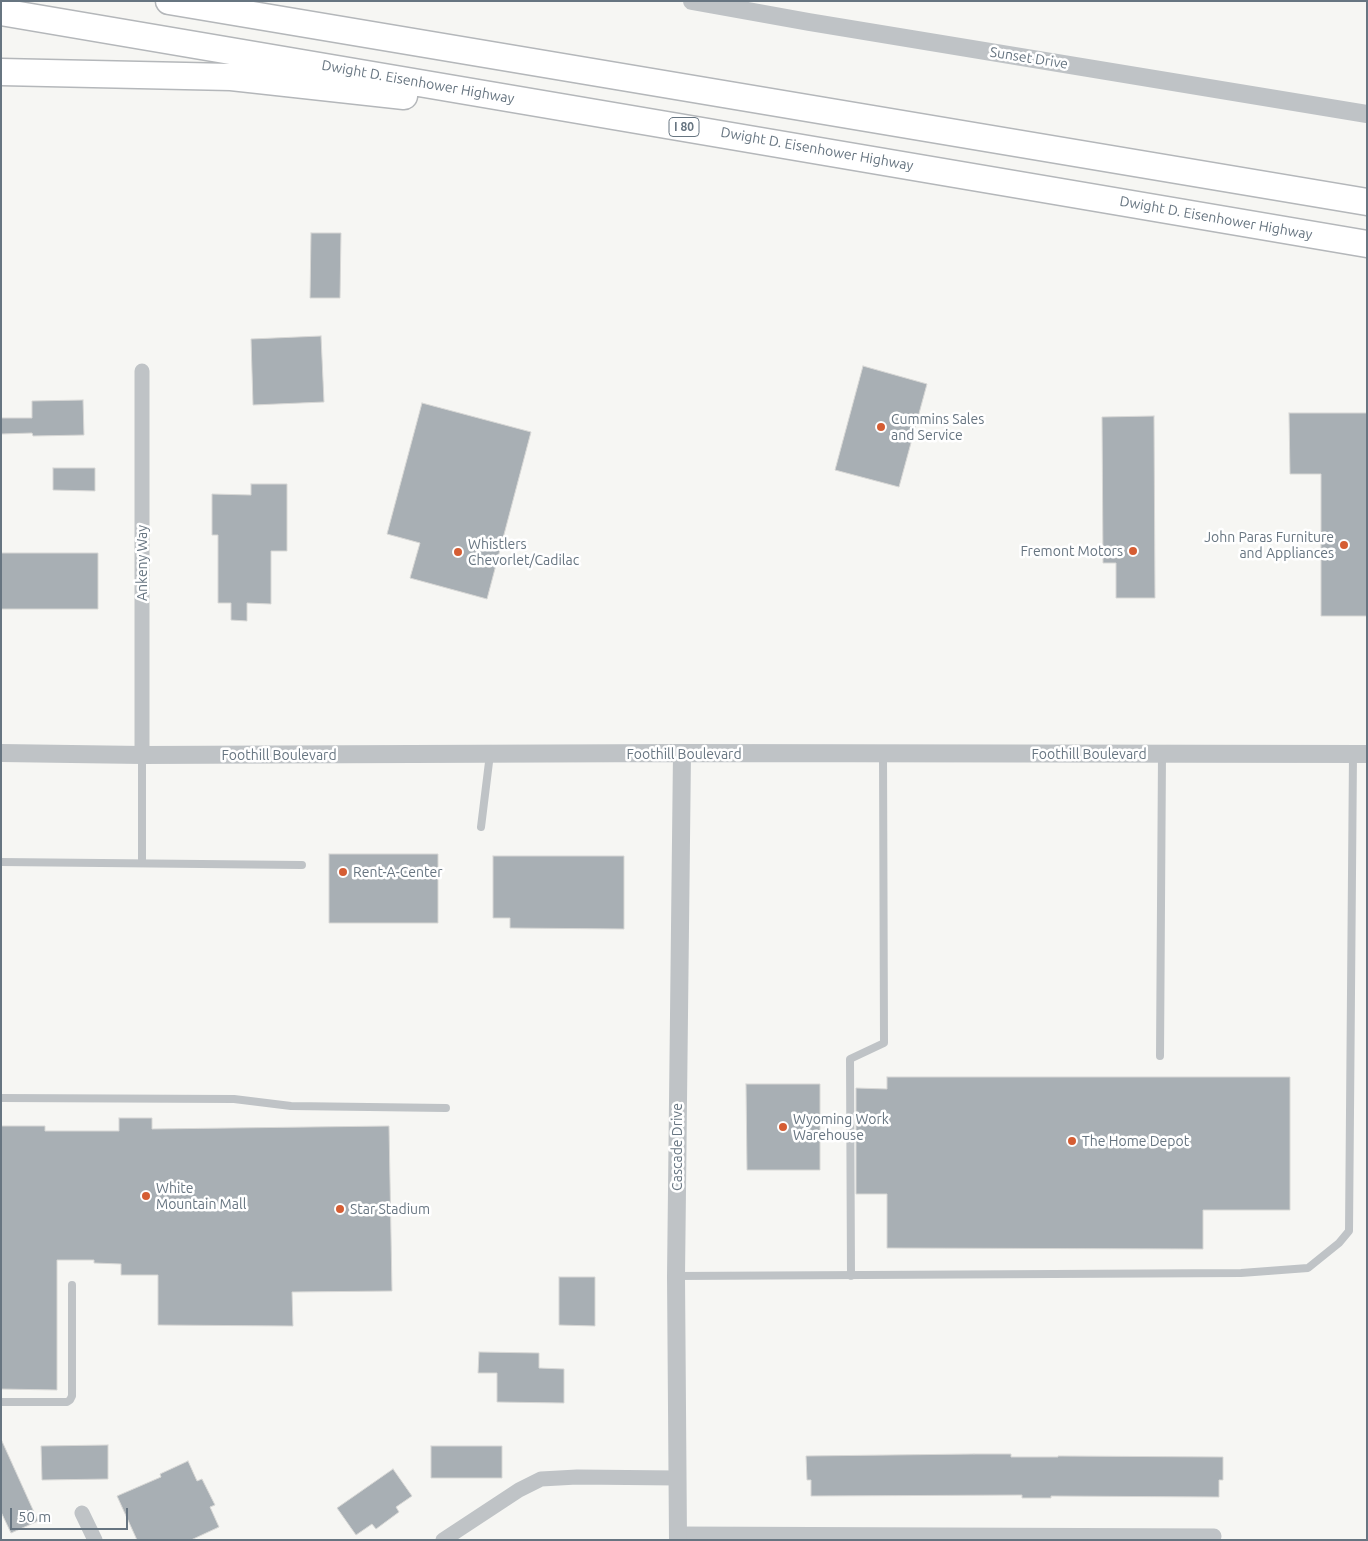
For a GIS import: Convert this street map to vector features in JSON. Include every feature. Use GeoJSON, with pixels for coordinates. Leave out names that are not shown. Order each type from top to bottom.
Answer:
{"type":"FeatureCollection","features":[{"type":"Feature","properties":{"kind":"highway"},"geometry":{"type":"LineString","coordinates":[[169,1],[1367,202]]}},
{"type":"Feature","properties":{"kind":"highway"},"geometry":{"type":"LineString","coordinates":[[234,1],[532,63]]}},
{"type":"Feature","properties":{"kind":"highway","name":"Dwight D. Eisenhower Highway"},"geometry":{"type":"LineString","coordinates":[[1,12],[676,125],[1367,244]]}},
{"type":"Feature","properties":{"kind":"highway"},"geometry":{"type":"LineString","coordinates":[[1,72],[231,77],[676,125]]}},
{"type":"Feature","properties":{"kind":"street","name":"Sunset Drive"},"geometry":{"type":"LineString","coordinates":[[692,1],[1367,114]]}},
{"type":"Feature","properties":{"kind":"street","name":"Ankeny Way"},"geometry":{"type":"LineString","coordinates":[[142,371],[142,755]]}},
{"type":"Feature","properties":{"kind":"street","name":"Foothill Boulevard"},"geometry":{"type":"LineString","coordinates":[[1,752],[142,755],[1360,754]]}},
{"type":"Feature","properties":{"kind":"street","name":"Cascade Drive"},"geometry":{"type":"LineString","coordinates":[[678,1537],[676,1276],[682,754]]}},
{"type":"Feature","properties":{"kind":"street"},"geometry":{"type":"LineString","coordinates":[[443,1540],[519,1490],[541,1479],[677,1478]]}},
{"type":"Feature","properties":{"kind":"street"},"geometry":{"type":"LineString","coordinates":[[82,1513],[95,1540]]}},
{"type":"Feature","properties":{"kind":"street"},"geometry":{"type":"LineString","coordinates":[[678,1537],[1213,1538]]}},
{"type":"Feature","properties":{"kind":"lane"},"geometry":{"type":"LineString","coordinates":[[481,827],[490,754]]}},
{"type":"Feature","properties":{"kind":"lane"},"geometry":{"type":"LineString","coordinates":[[850,1276],[850,1059],[884,1044],[883,754]]}},
{"type":"Feature","properties":{"kind":"lane"},"geometry":{"type":"LineString","coordinates":[[1160,1056],[1162,754]]}},
{"type":"Feature","properties":{"kind":"lane"},"geometry":{"type":"LineString","coordinates":[[676,1276],[1241,1273],[1308,1268],[1338,1243],[1349,1230],[1360,754]]}},
{"type":"Feature","properties":{"kind":"lane"},"geometry":{"type":"LineString","coordinates":[[142,755],[142,863]]}},
{"type":"Feature","properties":{"kind":"lane"},"geometry":{"type":"LineString","coordinates":[[1,862],[302,864]]}},
{"type":"Feature","properties":{"kind":"lane"},"geometry":{"type":"LineString","coordinates":[[1,1098],[234,1098],[291,1106],[446,1108]]}},
{"type":"Feature","properties":{"kind":"lane"},"geometry":{"type":"LineString","coordinates":[[1,1402],[67,1402],[70,1400],[72,1396],[72,1285]]}},
{"type":"Feature","properties":{"kind":"building"},"geometry":{"type":"Polygon","coordinates":[[[311,233],[341,233],[340,298],[310,298],[311,233]]]}},
{"type":"Feature","properties":{"kind":"building"},"geometry":{"type":"Polygon","coordinates":[[[321,336],[324,402],[253,405],[251,339],[321,336]]]}},
{"type":"Feature","properties":{"kind":"building","name":"Cummins Sales and Service"},"geometry":{"type":"Polygon","coordinates":[[[863,366],[927,384],[899,487],[835,470],[863,366]]]}},
{"type":"Feature","properties":{"kind":"building"},"geometry":{"type":"Polygon","coordinates":[[[83,400],[84,435],[33,436],[32,433],[1,434],[1,418],[32,418],[32,401],[83,400]]]}},
{"type":"Feature","properties":{"kind":"building"},"geometry":{"type":"Polygon","coordinates":[[[422,403],[531,432],[487,599],[410,578],[420,543],[387,534],[422,403]]]}},
{"type":"Feature","properties":{"kind":"building","name":"John Paras Furniture and Appliances"},"geometry":{"type":"Polygon","coordinates":[[[1289,413],[1367,413],[1367,616],[1321,616],[1321,474],[1290,474],[1289,413]]]}},
{"type":"Feature","properties":{"kind":"building"},"geometry":{"type":"Polygon","coordinates":[[[1154,416],[1155,598],[1116,598],[1116,563],[1103,563],[1102,417],[1154,416]]]}},
{"type":"Feature","properties":{"kind":"building"},"geometry":{"type":"Polygon","coordinates":[[[53,468],[95,468],[95,491],[53,490],[53,468]]]}},
{"type":"Feature","properties":{"kind":"building"},"geometry":{"type":"Polygon","coordinates":[[[251,484],[287,484],[287,551],[271,551],[271,604],[247,603],[247,621],[231,620],[231,603],[218,603],[218,535],[212,535],[212,494],[251,495],[251,484]]]}},
{"type":"Feature","properties":{"kind":"building"},"geometry":{"type":"Polygon","coordinates":[[[1,553],[98,553],[98,609],[1,609],[1,553]]]}},
{"type":"Feature","properties":{"kind":"building"},"geometry":{"type":"Polygon","coordinates":[[[329,854],[438,854],[438,923],[329,923],[329,854]]]}},
{"type":"Feature","properties":{"kind":"building"},"geometry":{"type":"Polygon","coordinates":[[[493,856],[624,856],[624,929],[510,928],[510,918],[493,918],[493,856]]]}},
{"type":"Feature","properties":{"kind":"building","name":"The Home Depot"},"geometry":{"type":"Polygon","coordinates":[[[887,1077],[1290,1077],[1290,1210],[1203,1210],[1203,1249],[887,1248],[887,1194],[856,1194],[856,1088],[887,1089],[887,1077]]]}},
{"type":"Feature","properties":{"kind":"building","name":"Wyoming Work Warehouse"},"geometry":{"type":"Polygon","coordinates":[[[746,1084],[820,1084],[820,1170],[747,1170],[746,1084]]]}},
{"type":"Feature","properties":{"kind":"building","name":"White Mountain Mall"},"geometry":{"type":"Polygon","coordinates":[[[119,1118],[152,1118],[152,1129],[389,1126],[392,1291],[292,1292],[293,1326],[158,1325],[158,1275],[121,1275],[121,1264],[94,1263],[94,1260],[57,1260],[57,1390],[1,1389],[1,1126],[45,1126],[45,1131],[119,1131],[119,1118]]]}},
{"type":"Feature","properties":{"kind":"building"},"geometry":{"type":"Polygon","coordinates":[[[559,1277],[595,1277],[595,1326],[559,1325],[559,1277]]]}},
{"type":"Feature","properties":{"kind":"building"},"geometry":{"type":"Polygon","coordinates":[[[479,1352],[539,1353],[539,1368],[564,1369],[564,1403],[497,1402],[497,1373],[478,1373],[479,1352]]]}},
{"type":"Feature","properties":{"kind":"building"},"geometry":{"type":"Polygon","coordinates":[[[1,1439],[38,1521],[11,1533],[1,1512],[1,1439]]]}},
{"type":"Feature","properties":{"kind":"building"},"geometry":{"type":"Polygon","coordinates":[[[108,1445],[108,1479],[42,1480],[41,1446],[108,1445]]]}},
{"type":"Feature","properties":{"kind":"building"},"geometry":{"type":"Polygon","coordinates":[[[431,1446],[502,1446],[502,1478],[431,1478],[431,1446]]]}},
{"type":"Feature","properties":{"kind":"building"},"geometry":{"type":"Polygon","coordinates":[[[1011,1454],[1011,1457],[1223,1457],[1223,1480],[1219,1480],[1219,1497],[1051,1496],[1051,1498],[1022,1498],[1022,1495],[811,1496],[811,1480],[807,1480],[806,1456],[1011,1454]]]}},
{"type":"Feature","properties":{"kind":"building"},"geometry":{"type":"Polygon","coordinates":[[[188,1461],[197,1481],[202,1479],[215,1505],[210,1507],[219,1527],[191,1540],[137,1540],[117,1496],[161,1477],[160,1474],[188,1461]]]}},
{"type":"Feature","properties":{"kind":"building"},"geometry":{"type":"Polygon","coordinates":[[[393,1469],[412,1496],[396,1507],[399,1512],[376,1529],[372,1524],[356,1535],[337,1508],[393,1469]]]}},
{"type":"Feature","properties":{"kind":"place","name":"Cummins Sales and Service"},"geometry":{"type":"Point","coordinates":[881,427]}},
{"type":"Feature","properties":{"kind":"place","name":"John Paras Furniture and Appliances"},"geometry":{"type":"Point","coordinates":[1344,545]}},
{"type":"Feature","properties":{"kind":"place","name":"Fremont Motors"},"geometry":{"type":"Point","coordinates":[1133,551]}},
{"type":"Feature","properties":{"kind":"place","name":"Whistlers Chevorlet/Cadilac"},"geometry":{"type":"Point","coordinates":[458,552]}},
{"type":"Feature","properties":{"kind":"place","name":"Rent-A-Center"},"geometry":{"type":"Point","coordinates":[343,872]}},
{"type":"Feature","properties":{"kind":"place","name":"Wyoming Work Warehouse"},"geometry":{"type":"Point","coordinates":[783,1127]}},
{"type":"Feature","properties":{"kind":"place","name":"The Home Depot"},"geometry":{"type":"Point","coordinates":[1072,1141]}},
{"type":"Feature","properties":{"kind":"place","name":"White Mountain Mall"},"geometry":{"type":"Point","coordinates":[146,1196]}},
{"type":"Feature","properties":{"kind":"place","name":"Star Stadium"},"geometry":{"type":"Point","coordinates":[340,1209]}}]}
